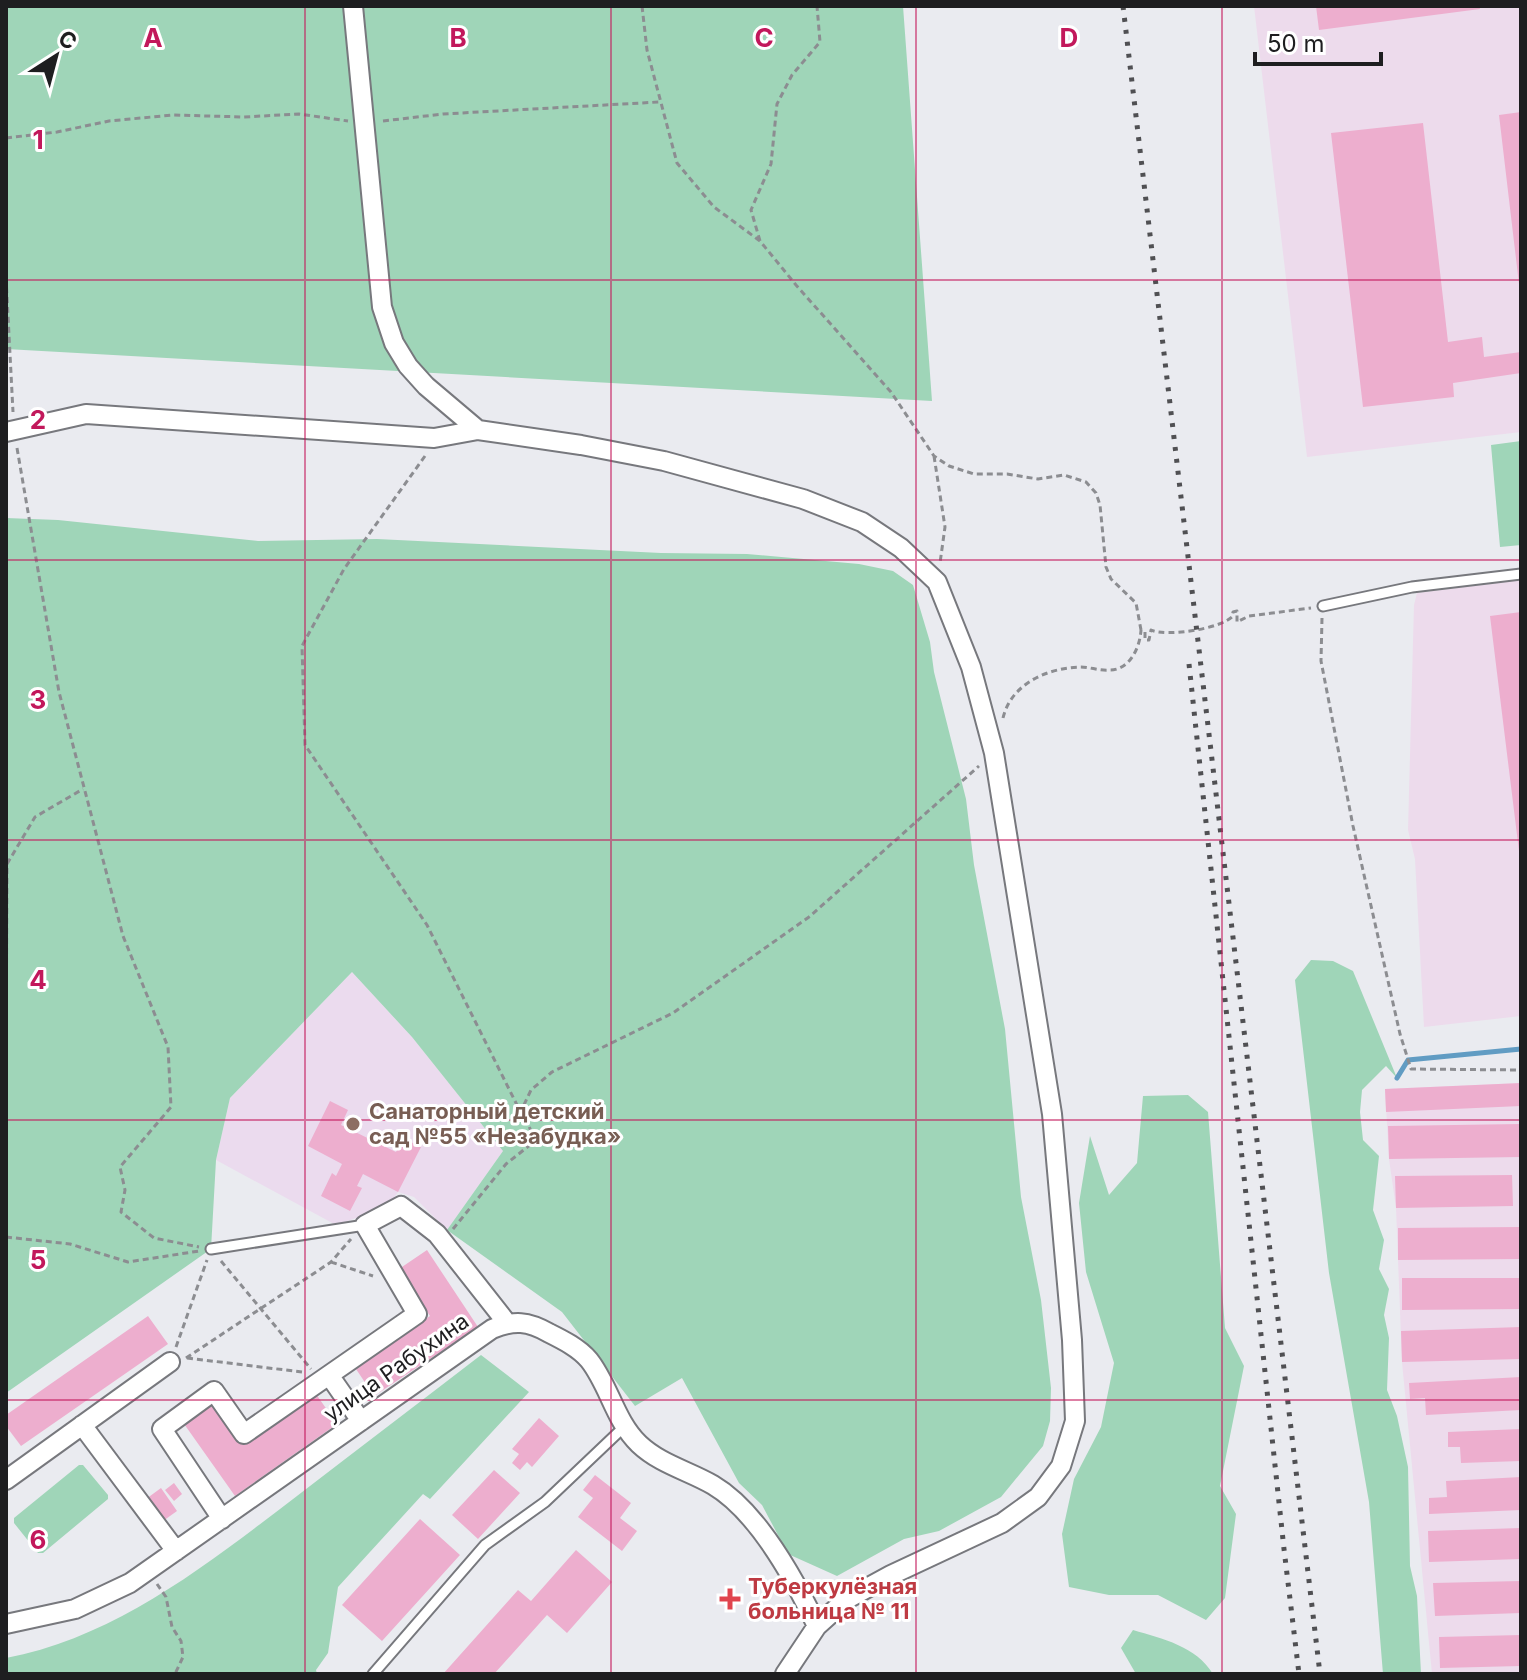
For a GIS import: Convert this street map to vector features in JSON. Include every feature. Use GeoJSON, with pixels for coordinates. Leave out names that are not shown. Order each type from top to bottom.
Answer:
{"type":"FeatureCollection","features":[{"type":"Feature","properties":{"kind":"street"},"geometry":{"type":"LineString","coordinates":[[353,6],[382,307],[394,343],[426,386],[478,430]]}},
{"type":"Feature","properties":{"kind":"street"},"geometry":{"type":"LineString","coordinates":[[10,431],[86,414],[434,438],[478,430],[581,445],[664,461],[803,499],[862,522],[901,548],[937,582],[971,667],[994,753],[1052,1114],[1072,1340],[1075,1421],[1061,1466],[1038,1497],[1002,1523],[847,1599],[817,1626],[785,1674]]}},
{"type":"Feature","properties":{"kind":"street"},"geometry":{"type":"LineString","coordinates":[[222,1519],[162,1429],[214,1391],[244,1434],[417,1314],[365,1225],[401,1206],[441,1239],[507,1323],[521,1321],[539,1327],[569,1343],[588,1359],[625,1426],[639,1443],[661,1460],[711,1484],[735,1500],[750,1515],[817,1626]]}},
{"type":"Feature","properties":{"kind":"street","name":"улица Рабухина"},"geometry":{"type":"LineString","coordinates":[[6,1624],[75,1609],[130,1583],[492,1329],[507,1323]]}},
{"type":"Feature","properties":{"kind":"street"},"geometry":{"type":"LineString","coordinates":[[6,1480],[178,1360]]}},
{"type":"Feature","properties":{"kind":"street"},"geometry":{"type":"LineString","coordinates":[[329,1375],[361,1421]]}},
{"type":"Feature","properties":{"kind":"street"},"geometry":{"type":"LineString","coordinates":[[82,1425],[176,1551]]}},
{"type":"Feature","properties":{"kind":"lane"},"geometry":{"type":"LineString","coordinates":[[1323,606],[1412,587],[1521,574]]}},
{"type":"Feature","properties":{"kind":"lane"},"geometry":{"type":"LineString","coordinates":[[211,1249],[365,1225]]}},
{"type":"Feature","properties":{"kind":"lane"},"geometry":{"type":"LineString","coordinates":[[373,1674],[485,1545],[545,1502],[625,1426]]}},
{"type":"Feature","properties":{"kind":"path"},"geometry":{"type":"LineString","coordinates":[[535,1141],[522,1109],[531,1090],[552,1072],[673,1013],[809,917],[994,753],[1006,705],[1024,685],[1040,675],[1061,669],[1082,667],[1113,671],[1126,665],[1140,643],[1136,603],[1111,579],[1106,567],[1100,505],[1096,493],[1086,482],[1064,475],[1038,479],[1007,474],[974,474],[949,466],[934,456],[891,392],[760,241],[714,207],[677,163],[647,50],[642,6]]}},
{"type":"Feature","properties":{"kind":"path"},"geometry":{"type":"LineString","coordinates":[[760,241],[751,210],[771,164],[777,104],[792,75],[820,42],[817,6]]}},
{"type":"Feature","properties":{"kind":"path"},"geometry":{"type":"LineString","coordinates":[[6,138],[109,121],[173,115],[244,117],[299,114],[363,123],[443,114],[661,102]]}},
{"type":"Feature","properties":{"kind":"path"},"geometry":{"type":"LineString","coordinates":[[6,277],[10,431],[59,692],[123,936],[168,1047],[171,1107],[120,1167],[125,1190],[121,1212],[154,1238],[211,1249],[315,1373],[178,1360]]}},
{"type":"Feature","properties":{"kind":"path"},"geometry":{"type":"LineString","coordinates":[[434,438],[416,470],[344,569],[302,646],[305,745],[427,925],[535,1141]]}},
{"type":"Feature","properties":{"kind":"path"},"geometry":{"type":"LineString","coordinates":[[934,456],[945,527],[937,582]]}},
{"type":"Feature","properties":{"kind":"path"},"geometry":{"type":"LineString","coordinates":[[1141,630],[1145,631],[1145,640],[1149,640],[1151,630],[1162,634],[1224,624],[1237,611],[1237,622],[1240,622],[1249,616],[1323,606],[1321,661],[1365,881],[1411,1069],[1521,1070]]}},
{"type":"Feature","properties":{"kind":"path"},"geometry":{"type":"LineString","coordinates":[[6,1074],[7,864],[35,817],[84,788]]}},
{"type":"Feature","properties":{"kind":"path"},"geometry":{"type":"LineString","coordinates":[[441,1239],[506,1164],[535,1141]]}},
{"type":"Feature","properties":{"kind":"path"},"geometry":{"type":"LineString","coordinates":[[178,1360],[331,1262],[365,1225]]}},
{"type":"Feature","properties":{"kind":"path"},"geometry":{"type":"LineString","coordinates":[[6,1237],[70,1244],[128,1262],[211,1249]]}},
{"type":"Feature","properties":{"kind":"path"},"geometry":{"type":"LineString","coordinates":[[178,1360],[211,1249]]}},
{"type":"Feature","properties":{"kind":"path"},"geometry":{"type":"LineString","coordinates":[[331,1262],[399,1284]]}},
{"type":"Feature","properties":{"kind":"path"},"geometry":{"type":"LineString","coordinates":[[148,1571],[166,1597],[172,1627],[181,1641],[183,1657],[175,1674]]}},
{"type":"Feature","properties":{"kind":"shaded area"},"geometry":{"type":"Polygon","coordinates":[[[1254,6],[1521,6],[1521,432],[1307,457],[1254,6]]]}},
{"type":"Feature","properties":{"kind":"shaded area"},"geometry":{"type":"Polygon","coordinates":[[[1521,580],[1521,1016],[1424,1027],[1415,859],[1408,830],[1414,605],[1417,593],[1521,580]]]}},
{"type":"Feature","properties":{"kind":"shaded area","name":"Санаторный детский сад №55 «Незабудка»"},"geometry":{"type":"Polygon","coordinates":[[[352,972],[412,1037],[503,1151],[447,1230],[414,1197],[398,1192],[387,1207],[336,1225],[216,1160],[230,1098],[352,972]]]}},
{"type":"Feature","properties":{"kind":"shaded area"},"geometry":{"type":"Polygon","coordinates":[[[1521,1083],[1521,1674],[1432,1674],[1402,1362],[1396,1208],[1389,1159],[1385,1089],[1521,1083]]]}},
{"type":"Feature","properties":{"kind":"green space"},"geometry":{"type":"Polygon","coordinates":[[[6,6],[903,6],[932,401],[6,349],[6,6]]]}},
{"type":"Feature","properties":{"kind":"green space"},"geometry":{"type":"Polygon","coordinates":[[[1521,441],[1521,545],[1500,547],[1491,445],[1521,441]]]}},
{"type":"Feature","properties":{"kind":"green space"},"geometry":{"type":"Polygon","coordinates":[[[6,518],[58,520],[258,541],[377,539],[661,553],[747,554],[859,564],[893,571],[913,585],[930,642],[934,672],[966,799],[974,865],[1005,1029],[1021,1197],[1041,1300],[1051,1388],[1050,1421],[1043,1446],[1001,1497],[939,1531],[904,1539],[837,1576],[788,1554],[762,1505],[739,1483],[682,1378],[635,1406],[562,1312],[447,1230],[503,1151],[412,1037],[352,972],[230,1098],[216,1160],[211,1249],[6,1393],[6,518]]]}},
{"type":"Feature","properties":{"kind":"green space"},"geometry":{"type":"Polygon","coordinates":[[[1311,960],[1333,961],[1353,971],[1397,1078],[1386,1066],[1362,1090],[1360,1112],[1363,1140],[1379,1156],[1373,1210],[1384,1240],[1379,1269],[1389,1289],[1384,1315],[1389,1338],[1387,1390],[1397,1416],[1408,1467],[1410,1566],[1417,1596],[1421,1674],[1383,1674],[1369,1502],[1329,1273],[1295,980],[1311,960]]]}},
{"type":"Feature","properties":{"kind":"green space"},"geometry":{"type":"Polygon","coordinates":[[[1188,1095],[1208,1112],[1225,1328],[1244,1366],[1220,1486],[1236,1514],[1225,1598],[1206,1620],[1158,1595],[1109,1595],[1069,1587],[1062,1534],[1074,1479],[1101,1427],[1114,1363],[1086,1272],[1079,1203],[1090,1136],[1109,1195],[1137,1163],[1143,1096],[1188,1095]]]}},
{"type":"Feature","properties":{"kind":"green space"},"geometry":{"type":"Polygon","coordinates":[[[481,1355],[529,1392],[430,1499],[423,1494],[338,1587],[328,1653],[316,1670],[317,1674],[6,1674],[6,1658],[47,1648],[86,1633],[124,1615],[196,1571],[481,1355]]]}},
{"type":"Feature","properties":{"kind":"green space"},"geometry":{"type":"Polygon","coordinates":[[[79,1465],[83,1465],[108,1499],[43,1553],[38,1553],[14,1523],[14,1518],[79,1465]]]}},
{"type":"Feature","properties":{"kind":"green space"},"geometry":{"type":"Polygon","coordinates":[[[1133,1630],[1188,1650],[1213,1674],[1136,1674],[1121,1648],[1133,1630]]]}},
{"type":"Feature","properties":{"kind":"building"},"geometry":{"type":"Polygon","coordinates":[[[1316,6],[1479,6],[1480,9],[1319,30],[1316,6]]]}},
{"type":"Feature","properties":{"kind":"building"},"geometry":{"type":"Polygon","coordinates":[[[1521,112],[1521,284],[1519,284],[1499,115],[1521,112]]]}},
{"type":"Feature","properties":{"kind":"building"},"geometry":{"type":"Polygon","coordinates":[[[1423,123],[1448,342],[1482,337],[1484,357],[1521,352],[1521,373],[1453,383],[1454,397],[1363,407],[1331,133],[1423,123]]]}},
{"type":"Feature","properties":{"kind":"building"},"geometry":{"type":"Polygon","coordinates":[[[1521,612],[1521,851],[1519,851],[1490,616],[1521,612]]]}},
{"type":"Feature","properties":{"kind":"building"},"geometry":{"type":"Polygon","coordinates":[[[1521,1083],[1521,1106],[1386,1112],[1385,1089],[1521,1083]]]}},
{"type":"Feature","properties":{"kind":"building"},"geometry":{"type":"Polygon","coordinates":[[[330,1101],[348,1110],[341,1125],[396,1152],[403,1138],[421,1147],[398,1192],[363,1174],[357,1186],[362,1188],[350,1211],[321,1196],[332,1173],[336,1176],[342,1164],[308,1146],[330,1101]]]}},
{"type":"Feature","properties":{"kind":"building"},"geometry":{"type":"Polygon","coordinates":[[[1521,1124],[1521,1157],[1389,1159],[1388,1126],[1521,1124]]]}},
{"type":"Feature","properties":{"kind":"building"},"geometry":{"type":"Polygon","coordinates":[[[1512,1175],[1513,1206],[1396,1208],[1395,1176],[1512,1175]]]}},
{"type":"Feature","properties":{"kind":"building"},"geometry":{"type":"Polygon","coordinates":[[[1521,1227],[1521,1259],[1398,1260],[1398,1228],[1521,1227]]]}},
{"type":"Feature","properties":{"kind":"building"},"geometry":{"type":"Polygon","coordinates":[[[427,1250],[478,1327],[374,1396],[354,1366],[430,1316],[399,1269],[427,1250]]]}},
{"type":"Feature","properties":{"kind":"building"},"geometry":{"type":"Polygon","coordinates":[[[1402,1278],[1521,1278],[1521,1309],[1402,1310],[1402,1278]]]}},
{"type":"Feature","properties":{"kind":"building"},"geometry":{"type":"Polygon","coordinates":[[[148,1316],[168,1344],[21,1446],[6,1426],[6,1415],[148,1316]]]}},
{"type":"Feature","properties":{"kind":"building"},"geometry":{"type":"Polygon","coordinates":[[[1521,1327],[1521,1359],[1402,1362],[1401,1331],[1521,1327]]]}},
{"type":"Feature","properties":{"kind":"building"},"geometry":{"type":"Polygon","coordinates":[[[1521,1377],[1521,1410],[1426,1415],[1425,1398],[1410,1399],[1409,1383],[1521,1377]]]}},
{"type":"Feature","properties":{"kind":"building"},"geometry":{"type":"Polygon","coordinates":[[[316,1394],[337,1424],[235,1496],[182,1421],[212,1401],[243,1445],[316,1394]]]}},
{"type":"Feature","properties":{"kind":"building"},"geometry":{"type":"Polygon","coordinates":[[[539,1418],[559,1436],[532,1467],[527,1462],[520,1470],[512,1463],[519,1454],[512,1449],[539,1418]]]}},
{"type":"Feature","properties":{"kind":"building"},"geometry":{"type":"Polygon","coordinates":[[[1521,1429],[1521,1461],[1461,1463],[1460,1447],[1448,1447],[1448,1432],[1521,1429]]]}},
{"type":"Feature","properties":{"kind":"building"},"geometry":{"type":"Polygon","coordinates":[[[494,1470],[520,1493],[478,1539],[452,1515],[494,1470]]]}},
{"type":"Feature","properties":{"kind":"building"},"geometry":{"type":"Polygon","coordinates":[[[595,1475],[631,1503],[620,1518],[637,1531],[622,1551],[578,1517],[593,1498],[583,1490],[595,1475]]]}},
{"type":"Feature","properties":{"kind":"building"},"geometry":{"type":"Polygon","coordinates":[[[1521,1477],[1521,1510],[1429,1514],[1429,1498],[1447,1497],[1446,1481],[1521,1477]]]}},
{"type":"Feature","properties":{"kind":"building"},"geometry":{"type":"Polygon","coordinates":[[[174,1483],[182,1494],[174,1501],[165,1490],[174,1483]]]}},
{"type":"Feature","properties":{"kind":"building"},"geometry":{"type":"Polygon","coordinates":[[[161,1488],[177,1511],[163,1521],[146,1499],[161,1488]]]}},
{"type":"Feature","properties":{"kind":"building"},"geometry":{"type":"Polygon","coordinates":[[[420,1519],[460,1555],[382,1641],[342,1605],[420,1519]]]}},
{"type":"Feature","properties":{"kind":"building"},"geometry":{"type":"Polygon","coordinates":[[[1521,1528],[1521,1559],[1429,1562],[1428,1531],[1521,1528]]]}},
{"type":"Feature","properties":{"kind":"building"},"geometry":{"type":"Polygon","coordinates":[[[576,1550],[612,1582],[567,1633],[547,1615],[494,1674],[443,1674],[518,1590],[531,1601],[576,1550]]]}},
{"type":"Feature","properties":{"kind":"building"},"geometry":{"type":"Polygon","coordinates":[[[1521,1581],[1521,1613],[1435,1616],[1433,1583],[1521,1581]]]}},
{"type":"Feature","properties":{"kind":"building"},"geometry":{"type":"Polygon","coordinates":[[[1521,1635],[1521,1666],[1440,1668],[1439,1637],[1521,1635]]]}},
{"type":"Feature","properties":{"kind":"waterway"},"geometry":{"type":"LineString","coordinates":[[1397,1078],[1408,1060],[1521,1049]]}},
{"type":"Feature","properties":{"kind":"railway"},"geometry":{"type":"LineString","coordinates":[[1123,6],[1320,1674]]}},
{"type":"Feature","properties":{"kind":"railway"},"geometry":{"type":"LineString","coordinates":[[1189,664],[1299,1674]]}},
{"type":"Feature","properties":{"kind":"place","name":"Санаторный детский сад №55 «Незабудка»"},"geometry":{"type":"Point","coordinates":[353,1124]}},
{"type":"Feature","properties":{"kind":"place","name":"Туберкулёзная больница № 11"},"geometry":{"type":"Point","coordinates":[730,1599]}}]}
